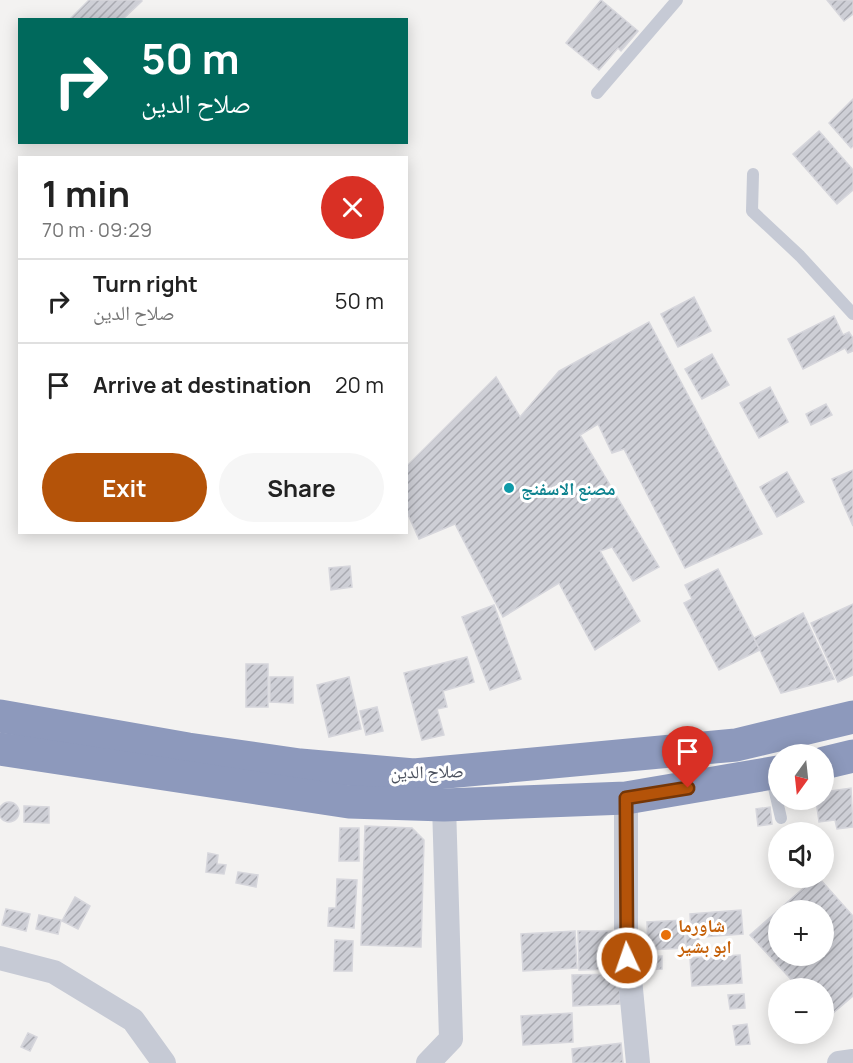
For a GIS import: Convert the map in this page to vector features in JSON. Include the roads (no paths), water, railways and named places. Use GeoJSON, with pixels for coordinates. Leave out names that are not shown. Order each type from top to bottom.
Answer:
{"type":"FeatureCollection","features":[{"type":"Feature","properties":{"kind":"highway","name":"صلاح الدين"},"geometry":{"type":"LineString","coordinates":[[0,716],[221,754],[300,765],[414,775],[736,745],[853,717]]}},
{"type":"Feature","properties":{"kind":"highway","name":"صلاح الدين"},"geometry":{"type":"LineString","coordinates":[[0,748],[349,802],[444,805],[626,798],[768,774]]}},
{"type":"Feature","properties":{"kind":"highway"},"geometry":{"type":"LineString","coordinates":[[834,761],[853,756]]}},
{"type":"Feature","properties":{"kind":"street"},"geometry":{"type":"LineString","coordinates":[[626,798],[626,936],[638,1063]]}},
{"type":"Feature","properties":{"kind":"street"},"geometry":{"type":"LineString","coordinates":[[428,1063],[451,1039],[444,805]]}},
{"type":"Feature","properties":{"kind":"street"},"geometry":{"type":"LineString","coordinates":[[0,958],[54,972],[134,1020],[164,1063]]}},
{"type":"Feature","properties":{"kind":"street"},"geometry":{"type":"LineString","coordinates":[[839,1063],[853,1061]]}},
{"type":"Feature","properties":{"kind":"lane"},"geometry":{"type":"LineString","coordinates":[[597,93],[677,0]]}},
{"type":"Feature","properties":{"kind":"lane"},"geometry":{"type":"LineString","coordinates":[[753,174],[752,211],[851,307]]}},
{"type":"Feature","properties":{"kind":"lane"},"geometry":{"type":"LineString","coordinates":[[779,810],[780,818]]}},
{"type":"Feature","properties":{"kind":"place","name":"مصنع الاسفنج"},"geometry":{"type":"Point","coordinates":[509,488]}},
{"type":"Feature","properties":{"kind":"place","name":"شاورما ابو بشير"},"geometry":{"type":"Point","coordinates":[666,935]}}]}
